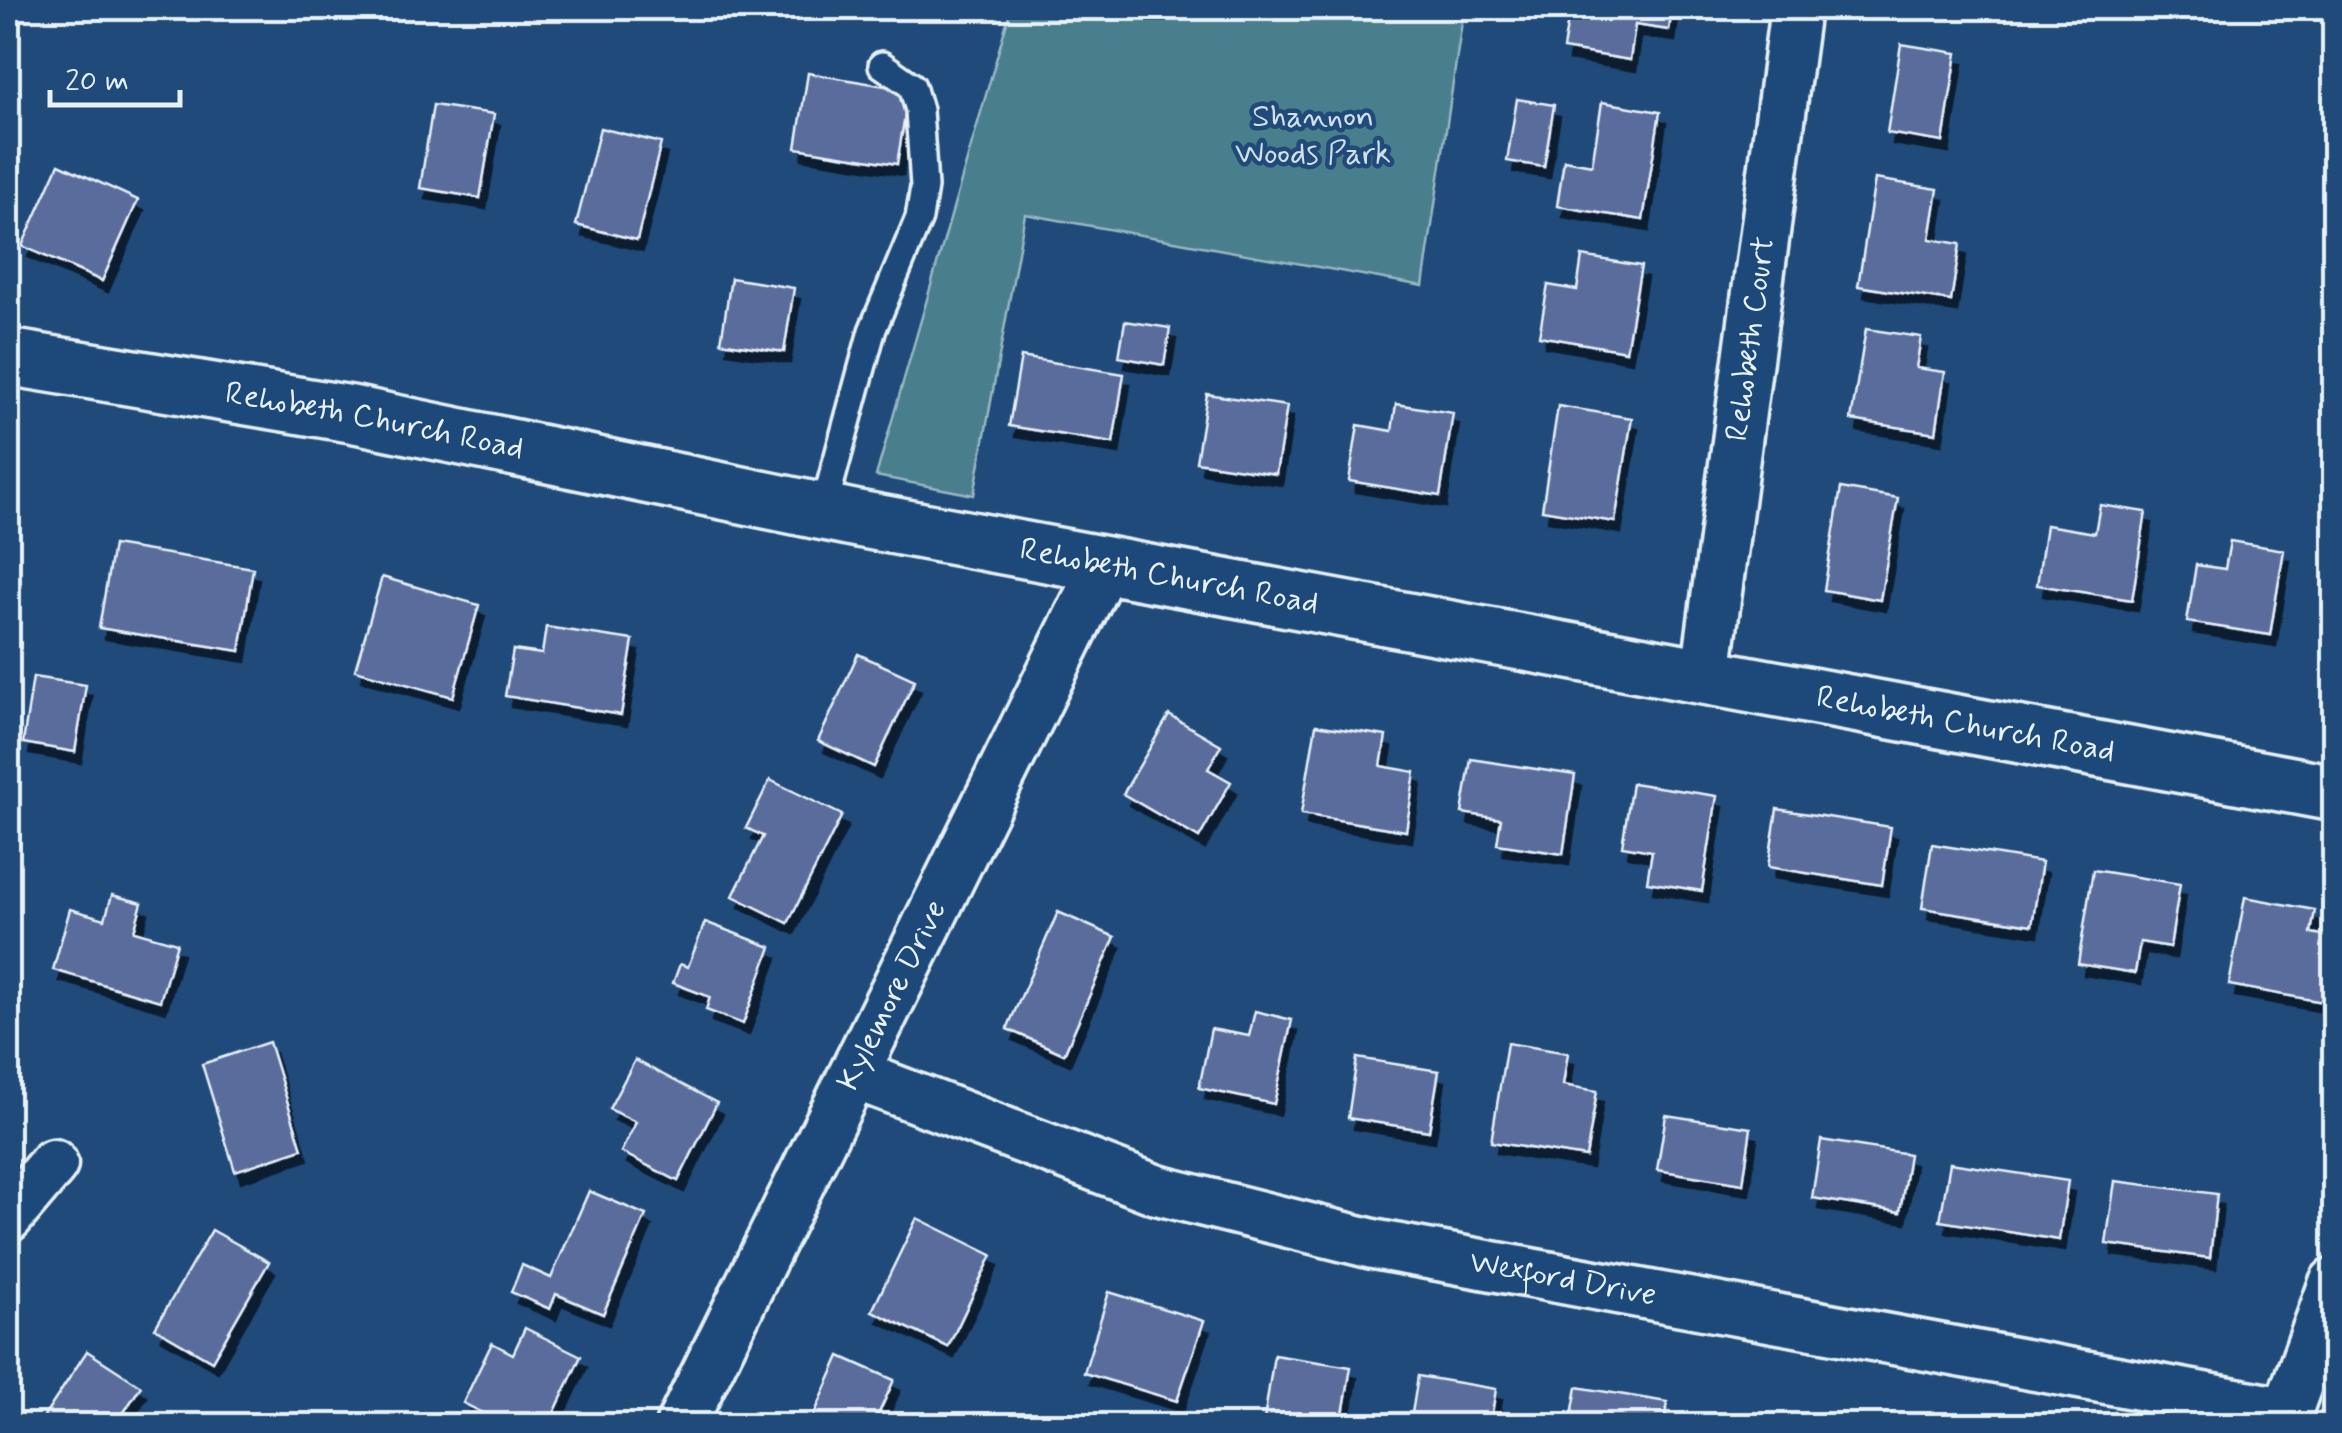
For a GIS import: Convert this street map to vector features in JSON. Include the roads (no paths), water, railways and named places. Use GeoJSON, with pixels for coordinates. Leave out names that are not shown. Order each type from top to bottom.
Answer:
{"type":"FeatureCollection","features":[{"type":"Feature","properties":{"kind":"street","name":"Rehobeth Court"},"geometry":{"type":"LineString","coordinates":[[1706,674],[1794,8]]}},
{"type":"Feature","properties":{"kind":"street","name":"Rehobeth Church Road"},"geometry":{"type":"LineString","coordinates":[[8,357],[352,414],[823,512],[2334,794]]}},
{"type":"Feature","properties":{"kind":"street","name":"Kylemore Drive"},"geometry":{"type":"LineString","coordinates":[[680,1426],[1105,564]]}},
{"type":"Feature","properties":{"kind":"street","name":"Wexford Drive"},"geometry":{"type":"LineString","coordinates":[[856,1075],[1158,1190],[1373,1244],[2284,1419]]}},
{"type":"Feature","properties":{"kind":"street"},"geometry":{"type":"LineString","coordinates":[[8,1217],[53,1164]]}},
{"type":"Feature","properties":{"kind":"street"},"geometry":{"type":"LineString","coordinates":[[2284,1419],[2334,1284]]}},
{"type":"Feature","properties":{"kind":"lane"},"geometry":{"type":"LineString","coordinates":[[823,512],[872,331],[920,218],[924,187],[919,110],[912,86],[882,65]]}},
{"type":"Feature","properties":{"kind":"park label","name":"Shannon Woods Park"},"geometry":{"type":"Point","coordinates":[1313,136]}}]}
